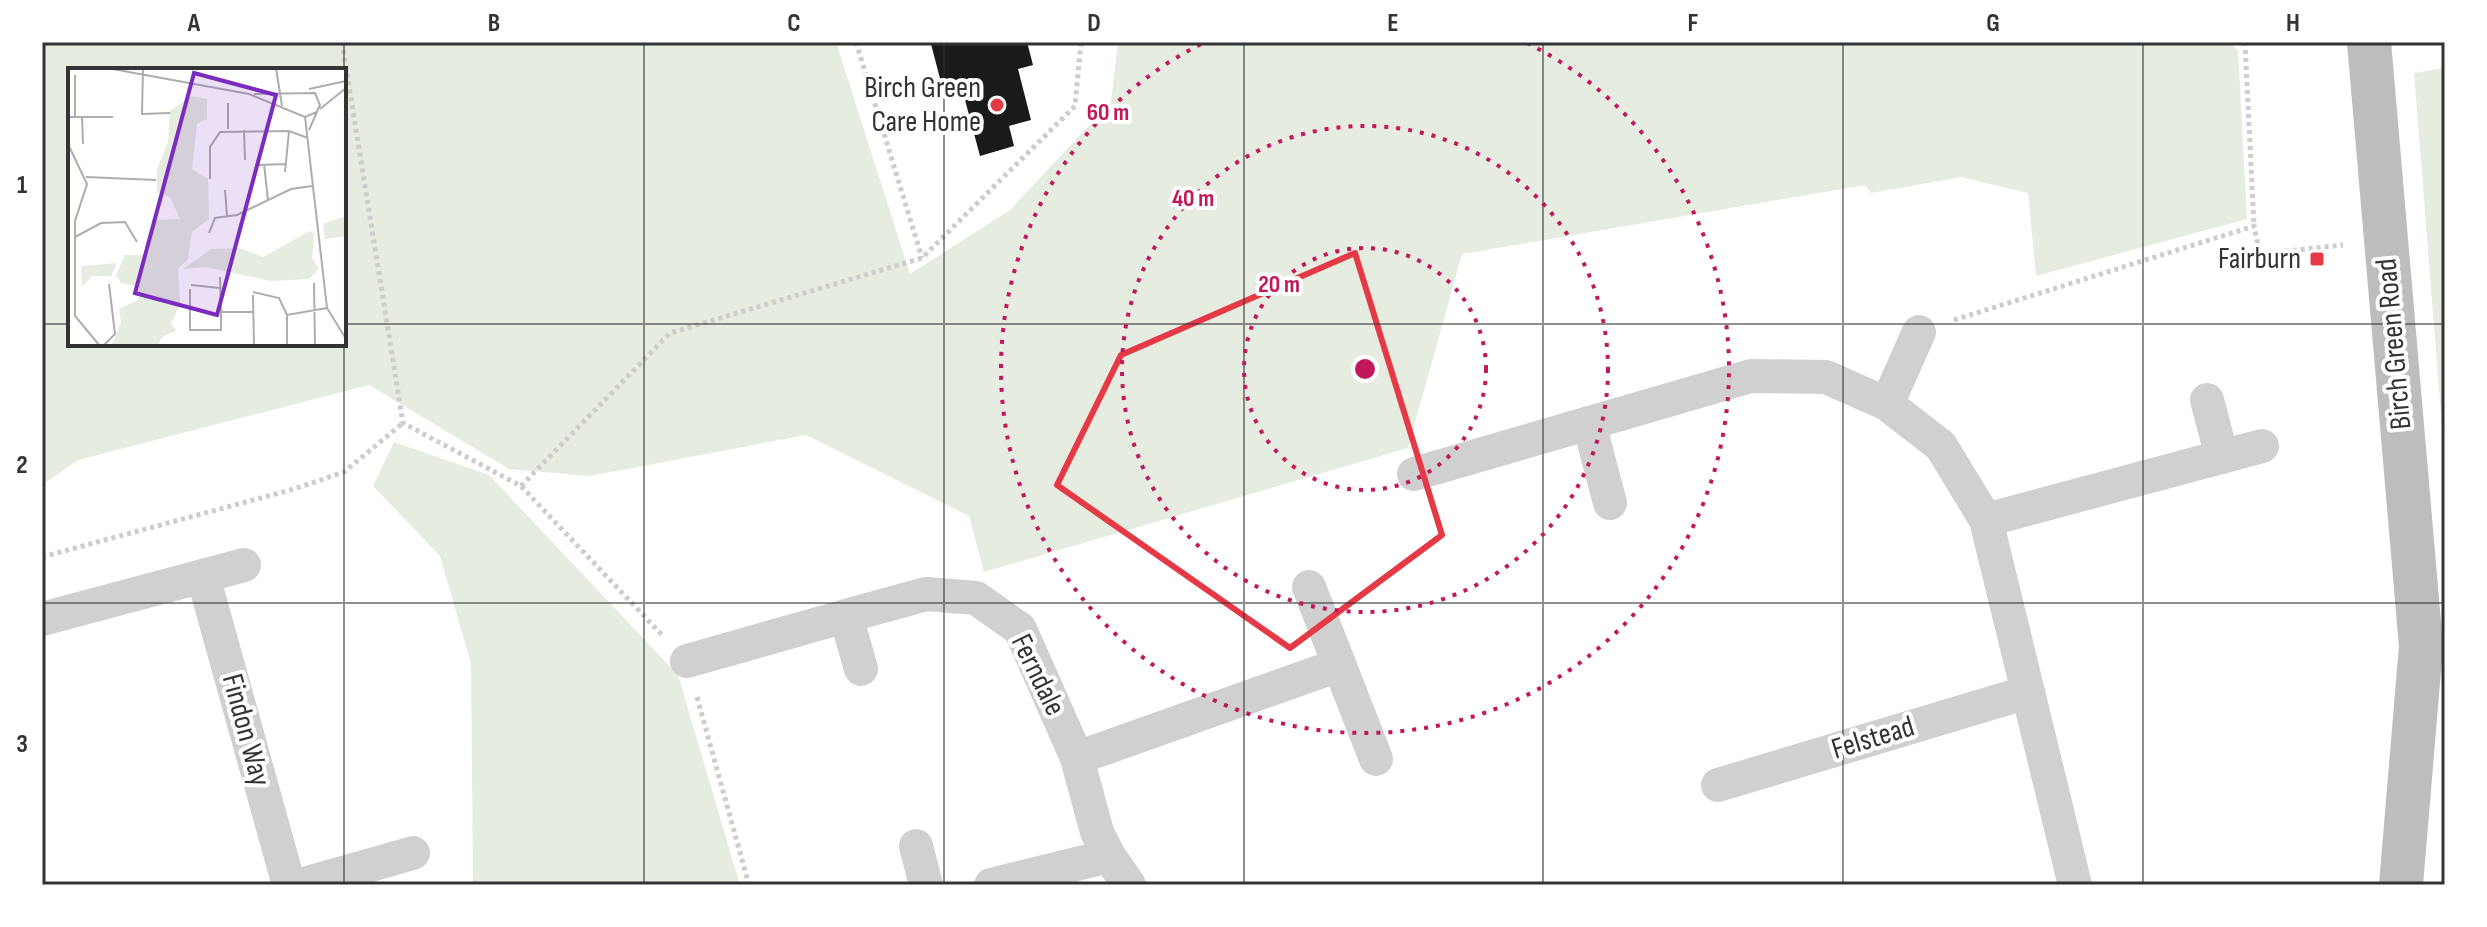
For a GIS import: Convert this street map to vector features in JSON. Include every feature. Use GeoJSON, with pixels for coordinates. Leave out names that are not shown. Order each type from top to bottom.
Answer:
{"type":"FeatureCollection","features":[{"type":"Feature","properties":{"kind":"street","name":"Birch Green Road"},"geometry":{"type":"LineString","coordinates":[[2369,42],[2421,646]]}},
{"type":"Feature","properties":{"kind":"street"},"geometry":{"type":"LineString","coordinates":[[1887,404],[1919,332]]}},
{"type":"Feature","properties":{"kind":"street"},"geometry":{"type":"LineString","coordinates":[[1414,474],[1751,376],[1826,377],[1887,404],[1941,446],[1986,520],[2075,885]]}},
{"type":"Feature","properties":{"kind":"street"},"geometry":{"type":"LineString","coordinates":[[2207,400],[2222,457]]}},
{"type":"Feature","properties":{"kind":"street"},"geometry":{"type":"LineString","coordinates":[[1589,423],[1610,503]]}},
{"type":"Feature","properties":{"kind":"street"},"geometry":{"type":"LineString","coordinates":[[1986,520],[2262,446]]}},
{"type":"Feature","properties":{"kind":"street"},"geometry":{"type":"LineString","coordinates":[[42,619],[244,565]]}},
{"type":"Feature","properties":{"kind":"street","name":"Findon Way"},"geometry":{"type":"LineString","coordinates":[[203,576],[289,885]]}},
{"type":"Feature","properties":{"kind":"street"},"geometry":{"type":"LineString","coordinates":[[1309,587],[1376,759]]}},
{"type":"Feature","properties":{"kind":"street","name":"Ferndale"},"geometry":{"type":"LineString","coordinates":[[687,661],[926,594],[976,598],[1020,629],[1077,758],[1097,832],[1129,885]]}},
{"type":"Feature","properties":{"kind":"street"},"geometry":{"type":"LineString","coordinates":[[846,616],[861,669]]}},
{"type":"Feature","properties":{"kind":"street"},"geometry":{"type":"LineString","coordinates":[[2421,646],[2445,729]]}},
{"type":"Feature","properties":{"kind":"street"},"geometry":{"type":"LineString","coordinates":[[2401,885],[2421,646]]}},
{"type":"Feature","properties":{"kind":"street"},"geometry":{"type":"LineString","coordinates":[[1077,758],[1339,665]]}},
{"type":"Feature","properties":{"kind":"street","name":"Felstead"},"geometry":{"type":"LineString","coordinates":[[1718,785],[2028,692]]}},
{"type":"Feature","properties":{"kind":"street"},"geometry":{"type":"LineString","coordinates":[[916,846],[926,885]]}},
{"type":"Feature","properties":{"kind":"street"},"geometry":{"type":"LineString","coordinates":[[300,885],[413,853]]}},
{"type":"Feature","properties":{"kind":"street"},"geometry":{"type":"LineString","coordinates":[[991,885],[1109,856]]}},
{"type":"Feature","properties":{"kind":"path"},"geometry":{"type":"LineString","coordinates":[[342,42],[403,423]]}},
{"type":"Feature","properties":{"kind":"path"},"geometry":{"type":"LineString","coordinates":[[856,42],[922,258]]}},
{"type":"Feature","properties":{"kind":"path"},"geometry":{"type":"LineString","coordinates":[[521,486],[670,333],[922,258],[1075,106],[1081,42]]}},
{"type":"Feature","properties":{"kind":"path"},"geometry":{"type":"LineString","coordinates":[[2245,42],[2254,226],[2260,254],[2385,241]]}},
{"type":"Feature","properties":{"kind":"path"},"geometry":{"type":"LineString","coordinates":[[1919,332],[2254,226]]}},
{"type":"Feature","properties":{"kind":"path"},"geometry":{"type":"LineString","coordinates":[[403,423],[521,486],[687,661],[749,885]]}},
{"type":"Feature","properties":{"kind":"path"},"geometry":{"type":"LineString","coordinates":[[42,557],[294,489],[344,472],[403,423]]}},
{"type":"Feature","properties":{"kind":"highlighted area"},"geometry":{"type":"Polygon","coordinates":[[[1355,253],[1442,535],[1290,648],[1057,485],[1121,355],[1355,253]]]}},
{"type":"Feature","properties":{"kind":"shaded area"},"geometry":{"type":"Polygon","coordinates":[[[42,42],[836,42],[910,274],[1010,210],[1111,102],[1118,42],[2229,42],[2238,50],[2247,219],[2036,276],[2028,193],[1961,177],[1871,193],[1865,185],[1462,254],[1408,448],[984,572],[969,516],[806,435],[590,476],[509,469],[369,385],[78,460],[42,485],[42,42]]]}},
{"type":"Feature","properties":{"kind":"shaded area"},"geometry":{"type":"Polygon","coordinates":[[[2445,68],[2445,465],[2414,73],[2445,68]]]}},
{"type":"Feature","properties":{"kind":"shaded area"},"geometry":{"type":"Polygon","coordinates":[[[394,442],[489,475],[678,675],[740,885],[473,885],[471,664],[440,556],[373,486],[394,442]]]}},
{"type":"Feature","properties":{"kind":"building","name":"Birch Green Care Home"},"geometry":{"type":"Polygon","coordinates":[[[1027,42],[1033,65],[1018,69],[1031,120],[1009,126],[1014,146],[980,156],[961,85],[943,90],[931,44],[1027,42]]]}},
{"type":"Feature","properties":{"kind":"place","name":"Birch Green Care Home"},"geometry":{"type":"Point","coordinates":[997,105]}},
{"type":"Feature","properties":{"kind":"place","name":"Fairburn"},"geometry":{"type":"Point","coordinates":[2317,259]}}]}
